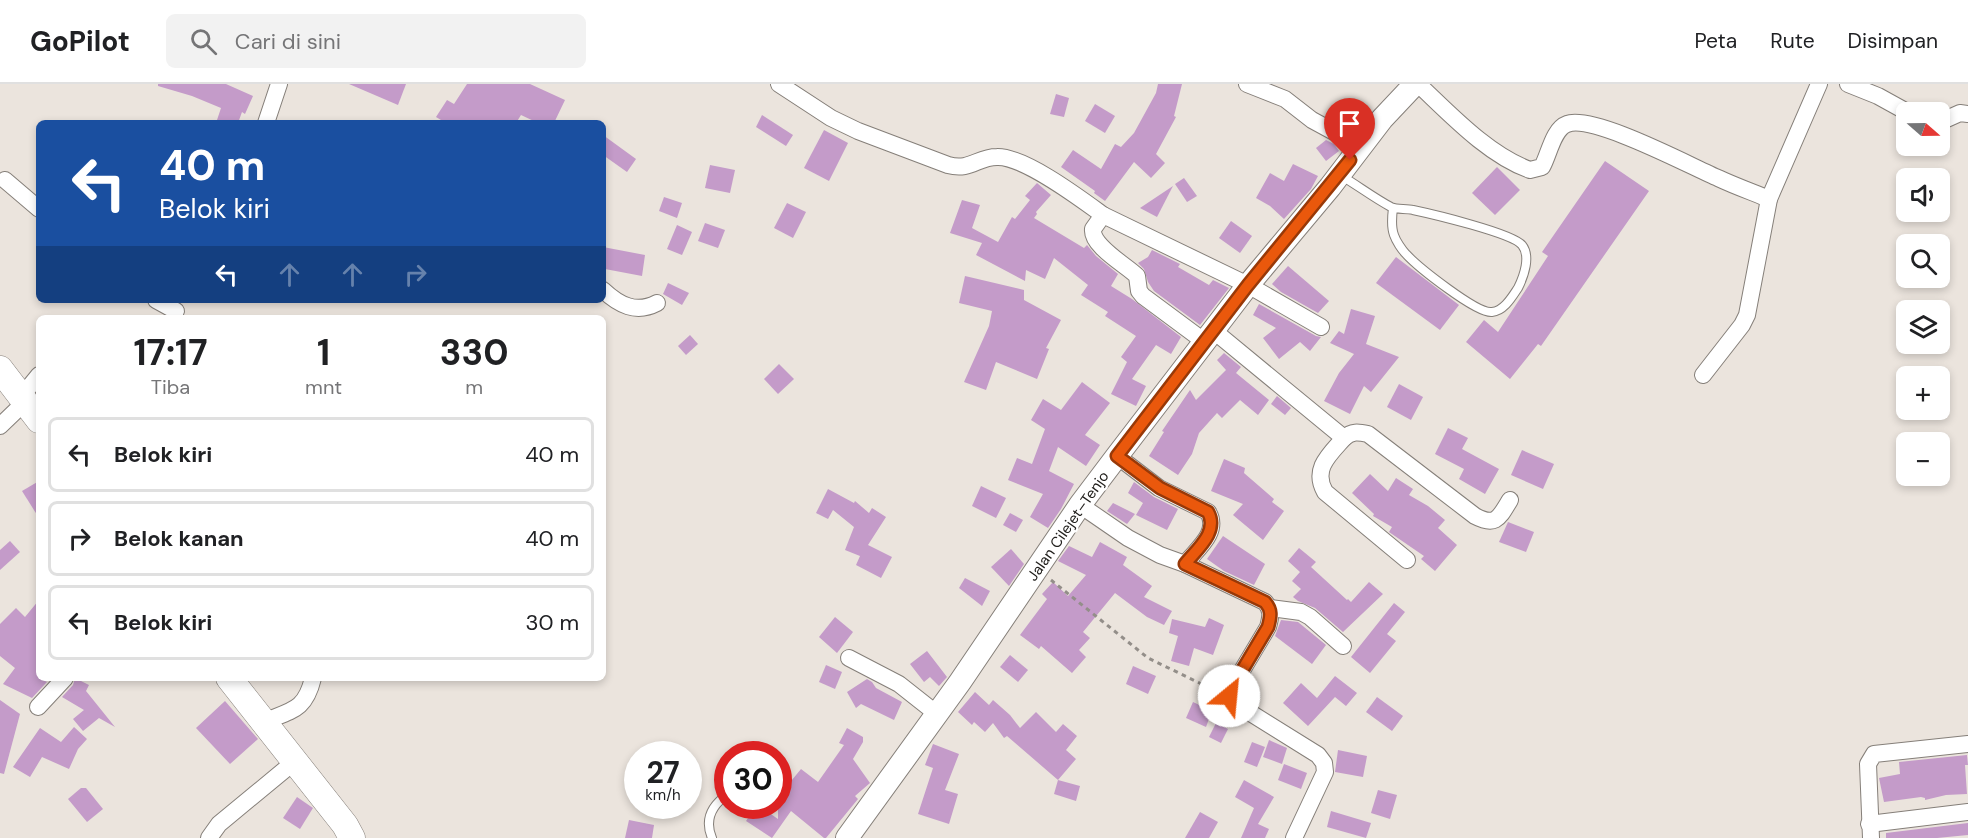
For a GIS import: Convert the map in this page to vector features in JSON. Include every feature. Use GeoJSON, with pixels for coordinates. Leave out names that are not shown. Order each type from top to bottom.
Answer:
{"type":"FeatureCollection","features":[{"type":"Feature","properties":{"kind":"main road","name":"Jalan Cilejet–Tenjo"},"geometry":{"type":"LineString","coordinates":[[847,838],[937,714],[1080,505],[1248,285],[1340,175],[1360,146],[1416,84]]}},
{"type":"Feature","properties":{"kind":"main road"},"geometry":{"type":"LineString","coordinates":[[0,369],[28,406]]}},
{"type":"Feature","properties":{"kind":"main road"},"geometry":{"type":"LineString","coordinates":[[231,681],[345,825],[352,838]]}},
{"type":"Feature","properties":{"kind":"street"},"geometry":{"type":"LineString","coordinates":[[267,120],[279,84]]}},
{"type":"Feature","properties":{"kind":"street"},"geometry":{"type":"LineString","coordinates":[[779,84],[811,106],[858,131],[948,165],[965,167],[994,157],[1018,161],[1104,215],[1248,285],[1321,327]]}},
{"type":"Feature","properties":{"kind":"street"},"geometry":{"type":"LineString","coordinates":[[1247,84],[1284,92],[1312,120],[1360,146]]}},
{"type":"Feature","properties":{"kind":"street"},"geometry":{"type":"LineString","coordinates":[[1416,84],[1475,136],[1530,170],[1542,167],[1554,139],[1563,126],[1568,123],[1577,123],[1646,144],[1769,199]]}},
{"type":"Feature","properties":{"kind":"street"},"geometry":{"type":"LineString","coordinates":[[1703,375],[1748,315],[1769,199],[1819,84]]}},
{"type":"Feature","properties":{"kind":"street"},"geometry":{"type":"LineString","coordinates":[[1848,84],[1896,106]]}},
{"type":"Feature","properties":{"kind":"street"},"geometry":{"type":"LineString","coordinates":[[1950,118],[1960,113],[1968,114]]}},
{"type":"Feature","properties":{"kind":"street"},"geometry":{"type":"LineString","coordinates":[[5,180],[36,206]]}},
{"type":"Feature","properties":{"kind":"street"},"geometry":{"type":"LineString","coordinates":[[1104,215],[1093,229],[1093,236],[1113,258],[1137,276],[1139,291],[1143,296],[1210,337],[1344,438]]}},
{"type":"Feature","properties":{"kind":"street"},"geometry":{"type":"LineString","coordinates":[[606,293],[630,308],[648,308],[657,303]]}},
{"type":"Feature","properties":{"kind":"street"},"geometry":{"type":"LineString","coordinates":[[162,303],[176,310]]}},
{"type":"Feature","properties":{"kind":"street"},"geometry":{"type":"LineString","coordinates":[[0,426],[28,406],[36,383]]}},
{"type":"Feature","properties":{"kind":"street"},"geometry":{"type":"LineString","coordinates":[[1407,560],[1325,492],[1319,481],[1320,471],[1332,452],[1350,433],[1358,432],[1368,435],[1487,522],[1494,521],[1501,515],[1510,500]]}},
{"type":"Feature","properties":{"kind":"street"},"geometry":{"type":"LineString","coordinates":[[1117,456],[1160,488],[1208,512],[1213,524],[1210,533],[1185,564]]}},
{"type":"Feature","properties":{"kind":"street"},"geometry":{"type":"LineString","coordinates":[[1080,505],[1128,538],[1160,555],[1185,564],[1265,602],[1270,608],[1271,616],[1268,627],[1229,696],[1233,702],[1318,755],[1324,763],[1325,772],[1294,838]]}},
{"type":"Feature","properties":{"kind":"street"},"geometry":{"type":"LineString","coordinates":[[1270,608],[1300,612],[1310,617],[1343,646]]}},
{"type":"Feature","properties":{"kind":"street"},"geometry":{"type":"LineString","coordinates":[[849,658],[899,684],[937,714]]}},
{"type":"Feature","properties":{"kind":"street"},"geometry":{"type":"LineString","coordinates":[[38,708],[62,681]]}},
{"type":"Feature","properties":{"kind":"street"},"geometry":{"type":"LineString","coordinates":[[264,722],[299,707],[308,696],[312,681]]}},
{"type":"Feature","properties":{"kind":"street"},"geometry":{"type":"LineString","coordinates":[[1968,744],[1874,754],[1868,764],[1870,831],[1968,812]]}},
{"type":"Feature","properties":{"kind":"street"},"geometry":{"type":"LineString","coordinates":[[209,838],[219,824],[294,762]]}},
{"type":"Feature","properties":{"kind":"lane"},"geometry":{"type":"LineString","coordinates":[[1340,175],[1393,208],[1420,212],[1508,237],[1521,243],[1526,252],[1523,276],[1504,307],[1493,312],[1480,310],[1432,276],[1405,253],[1394,234],[1393,208]]}},
{"type":"Feature","properties":{"kind":"lane"},"geometry":{"type":"LineString","coordinates":[[712,838],[708,826],[714,805]]}},
{"type":"Feature","properties":{"kind":"path"},"geometry":{"type":"LineString","coordinates":[[1038,569],[1148,658],[1229,696]]}},
{"type":"Feature","properties":{"kind":"building"},"geometry":{"type":"Polygon","coordinates":[[[158,84],[226,84],[253,96],[245,114],[242,112],[239,120],[217,120],[221,108],[158,86],[158,84]]]}},
{"type":"Feature","properties":{"kind":"building"},"geometry":{"type":"Polygon","coordinates":[[[349,84],[406,84],[398,105],[349,84]]]}},
{"type":"Feature","properties":{"kind":"building"},"geometry":{"type":"Polygon","coordinates":[[[467,84],[530,84],[565,100],[555,120],[532,120],[521,115],[518,120],[441,120],[436,117],[447,100],[454,104],[467,84]]]}},
{"type":"Feature","properties":{"kind":"building"},"geometry":{"type":"Polygon","coordinates":[[[1158,84],[1182,84],[1174,116],[1176,117],[1156,154],[1165,163],[1151,178],[1134,162],[1105,201],[1061,167],[1073,150],[1101,169],[1115,144],[1121,147],[1134,133],[1156,93],[1158,84]]]}},
{"type":"Feature","properties":{"kind":"building"},"geometry":{"type":"Polygon","coordinates":[[[1056,94],[1069,98],[1064,117],[1050,114],[1056,94]]]}},
{"type":"Feature","properties":{"kind":"building"},"geometry":{"type":"Polygon","coordinates":[[[1095,104],[1115,116],[1105,133],[1085,121],[1095,104]]]}},
{"type":"Feature","properties":{"kind":"building"},"geometry":{"type":"Polygon","coordinates":[[[762,115],[793,135],[786,146],[756,127],[762,115]]]}},
{"type":"Feature","properties":{"kind":"building"},"geometry":{"type":"Polygon","coordinates":[[[824,130],[848,143],[829,181],[804,168],[824,130]]]}},
{"type":"Feature","properties":{"kind":"building"},"geometry":{"type":"Polygon","coordinates":[[[606,137],[636,159],[627,172],[606,157],[606,137]]]}},
{"type":"Feature","properties":{"kind":"building"},"geometry":{"type":"Polygon","coordinates":[[[1326,140],[1334,144],[1339,151],[1326,161],[1316,148],[1326,140]]]}},
{"type":"Feature","properties":{"kind":"building"},"geometry":{"type":"Polygon","coordinates":[[[1605,161],[1649,191],[1541,346],[1538,344],[1510,379],[1466,342],[1484,320],[1498,332],[1548,256],[1542,252],[1605,161]]]}},
{"type":"Feature","properties":{"kind":"building"},"geometry":{"type":"Polygon","coordinates":[[[1293,164],[1318,176],[1311,189],[1284,219],[1270,206],[1256,198],[1270,173],[1284,181],[1293,164]]]}},
{"type":"Feature","properties":{"kind":"building"},"geometry":{"type":"Polygon","coordinates":[[[710,165],[735,170],[730,193],[705,188],[710,165]]]}},
{"type":"Feature","properties":{"kind":"building"},"geometry":{"type":"Polygon","coordinates":[[[1497,167],[1520,190],[1495,215],[1472,193],[1497,167]]]}},
{"type":"Feature","properties":{"kind":"building"},"geometry":{"type":"Polygon","coordinates":[[[1184,178],[1197,196],[1187,202],[1175,184],[1184,178]]]}},
{"type":"Feature","properties":{"kind":"building"},"geometry":{"type":"Polygon","coordinates":[[[1037,183],[1051,195],[1036,212],[1034,218],[1084,248],[1087,245],[1096,256],[1118,274],[1111,286],[1132,299],[1181,337],[1171,354],[1156,345],[1132,379],[1146,386],[1136,406],[1111,394],[1127,362],[1121,357],[1136,336],[1105,316],[1108,312],[1081,295],[1088,285],[1054,258],[1045,279],[1026,270],[1025,281],[976,255],[982,243],[950,233],[962,200],[980,205],[972,228],[998,242],[1012,217],[1015,219],[1030,200],[1025,196],[1037,183]]]}},
{"type":"Feature","properties":{"kind":"building"},"geometry":{"type":"Polygon","coordinates":[[[1173,186],[1157,217],[1140,208],[1173,186]]]}},
{"type":"Feature","properties":{"kind":"building"},"geometry":{"type":"Polygon","coordinates":[[[664,197],[682,203],[677,218],[659,211],[664,197]]]}},
{"type":"Feature","properties":{"kind":"building"},"geometry":{"type":"Polygon","coordinates":[[[787,203],[806,212],[793,238],[774,228],[787,203]]]}},
{"type":"Feature","properties":{"kind":"building"},"geometry":{"type":"Polygon","coordinates":[[[1231,221],[1252,236],[1240,253],[1219,238],[1231,221]]]}},
{"type":"Feature","properties":{"kind":"building"},"geometry":{"type":"Polygon","coordinates":[[[705,223],[725,230],[718,248],[698,241],[705,223]]]}},
{"type":"Feature","properties":{"kind":"building"},"geometry":{"type":"Polygon","coordinates":[[[677,225],[692,232],[682,255],[667,249],[677,225]]]}},
{"type":"Feature","properties":{"kind":"building"},"geometry":{"type":"Polygon","coordinates":[[[606,248],[645,255],[642,276],[606,269],[606,248]]]}},
{"type":"Feature","properties":{"kind":"building"},"geometry":{"type":"Polygon","coordinates":[[[1152,250],[1180,264],[1178,267],[1209,285],[1213,280],[1229,288],[1200,325],[1154,291],[1148,282],[1144,269],[1138,263],[1148,257],[1152,250]]]}},
{"type":"Feature","properties":{"kind":"building"},"geometry":{"type":"Polygon","coordinates":[[[1396,257],[1459,305],[1440,330],[1376,283],[1396,257]]]}},
{"type":"Feature","properties":{"kind":"building"},"geometry":{"type":"Polygon","coordinates":[[[1288,266],[1329,301],[1318,313],[1281,292],[1272,284],[1288,266]]]}},
{"type":"Feature","properties":{"kind":"building"},"geometry":{"type":"Polygon","coordinates":[[[965,276],[1024,290],[1024,300],[1061,320],[1046,348],[1049,349],[1037,379],[996,362],[986,390],[964,382],[989,326],[992,311],[959,303],[965,276]]]}},
{"type":"Feature","properties":{"kind":"building"},"geometry":{"type":"Polygon","coordinates":[[[668,283],[689,293],[682,305],[663,294],[668,283]]]}},
{"type":"Feature","properties":{"kind":"building"},"geometry":{"type":"Polygon","coordinates":[[[1259,304],[1321,337],[1310,351],[1300,342],[1279,359],[1263,338],[1276,328],[1253,315],[1259,304]]]}},
{"type":"Feature","properties":{"kind":"building"},"geometry":{"type":"Polygon","coordinates":[[[1351,309],[1375,316],[1366,344],[1399,357],[1371,392],[1364,386],[1350,414],[1324,401],[1339,373],[1354,354],[1330,343],[1339,331],[1344,334],[1351,309]]]}},
{"type":"Feature","properties":{"kind":"building"},"geometry":{"type":"Polygon","coordinates":[[[690,335],[698,344],[686,355],[678,346],[690,335]]]}},
{"type":"Feature","properties":{"kind":"building"},"geometry":{"type":"Polygon","coordinates":[[[1224,353],[1241,367],[1236,373],[1269,400],[1258,415],[1240,400],[1222,418],[1217,413],[1199,433],[1192,454],[1178,475],[1149,456],[1164,432],[1162,431],[1190,390],[1196,400],[1226,370],[1217,360],[1224,353]]]}},
{"type":"Feature","properties":{"kind":"building"},"geometry":{"type":"Polygon","coordinates":[[[779,364],[794,379],[778,394],[764,379],[779,364]]]}},
{"type":"Feature","properties":{"kind":"building"},"geometry":{"type":"Polygon","coordinates":[[[1082,382],[1110,403],[1085,435],[1100,445],[1086,466],[1058,447],[1049,471],[1074,484],[1048,528],[1030,517],[1043,494],[1008,480],[1017,458],[1032,464],[1045,429],[1031,420],[1043,399],[1061,410],[1082,382]]]}},
{"type":"Feature","properties":{"kind":"building"},"geometry":{"type":"Polygon","coordinates":[[[1399,384],[1423,397],[1411,420],[1387,407],[1399,384]]]}},
{"type":"Feature","properties":{"kind":"building"},"geometry":{"type":"Polygon","coordinates":[[[1277,396],[1291,408],[1285,415],[1271,404],[1277,396]]]}},
{"type":"Feature","properties":{"kind":"building"},"geometry":{"type":"Polygon","coordinates":[[[1448,428],[1468,438],[1462,449],[1499,469],[1485,494],[1459,479],[1464,469],[1435,454],[1448,428]]]}},
{"type":"Feature","properties":{"kind":"building"},"geometry":{"type":"Polygon","coordinates":[[[1522,450],[1554,464],[1543,489],[1511,475],[1522,450]]]}},
{"type":"Feature","properties":{"kind":"building"},"geometry":{"type":"Polygon","coordinates":[[[1224,459],[1245,468],[1244,473],[1274,499],[1272,502],[1284,511],[1263,540],[1233,515],[1243,504],[1211,491],[1224,459]]]}},
{"type":"Feature","properties":{"kind":"building"},"geometry":{"type":"Polygon","coordinates":[[[1370,474],[1388,491],[1396,478],[1413,489],[1409,495],[1428,506],[1445,520],[1438,528],[1457,545],[1435,571],[1421,559],[1424,556],[1389,532],[1392,527],[1373,516],[1374,514],[1352,493],[1370,474]]]}},
{"type":"Feature","properties":{"kind":"building"},"geometry":{"type":"Polygon","coordinates":[[[1134,482],[1154,497],[1178,509],[1167,530],[1136,515],[1143,503],[1128,493],[1134,482]]]}},
{"type":"Feature","properties":{"kind":"building"},"geometry":{"type":"Polygon","coordinates":[[[36,483],[36,513],[22,491],[36,483]]]}},
{"type":"Feature","properties":{"kind":"building"},"geometry":{"type":"Polygon","coordinates":[[[981,486],[1006,498],[996,518],[972,506],[981,486]]]}},
{"type":"Feature","properties":{"kind":"building"},"geometry":{"type":"Polygon","coordinates":[[[828,489],[854,503],[855,501],[869,513],[872,508],[886,517],[868,545],[892,557],[881,578],[856,565],[860,556],[845,550],[854,527],[833,510],[828,519],[816,513],[828,489]]]}},
{"type":"Feature","properties":{"kind":"building"},"geometry":{"type":"Polygon","coordinates":[[[1113,503],[1135,514],[1127,524],[1107,511],[1113,503]]]}},
{"type":"Feature","properties":{"kind":"building"},"geometry":{"type":"Polygon","coordinates":[[[1010,513],[1023,520],[1016,532],[1003,525],[1010,513]]]}},
{"type":"Feature","properties":{"kind":"building"},"geometry":{"type":"Polygon","coordinates":[[[1508,522],[1534,532],[1526,552],[1499,542],[1508,522]]]}},
{"type":"Feature","properties":{"kind":"building"},"geometry":{"type":"Polygon","coordinates":[[[1223,536],[1265,564],[1254,585],[1224,571],[1207,559],[1223,536]]]}},
{"type":"Feature","properties":{"kind":"building"},"geometry":{"type":"Polygon","coordinates":[[[10,541],[20,552],[0,570],[0,550],[10,541]]]}},
{"type":"Feature","properties":{"kind":"building"},"geometry":{"type":"Polygon","coordinates":[[[1100,542],[1127,557],[1123,565],[1152,586],[1144,597],[1172,611],[1164,625],[1147,617],[1115,593],[1083,632],[1090,638],[1079,650],[1086,657],[1072,673],[1041,646],[1039,649],[1020,635],[1047,599],[1042,594],[1053,582],[1068,596],[1086,575],[1058,561],[1069,546],[1092,557],[1100,542]]]}},
{"type":"Feature","properties":{"kind":"building"},"geometry":{"type":"Polygon","coordinates":[[[1299,548],[1316,562],[1311,567],[1347,600],[1351,602],[1369,582],[1383,594],[1343,632],[1315,608],[1293,597],[1301,589],[1292,581],[1300,572],[1288,561],[1299,548]]]}},
{"type":"Feature","properties":{"kind":"building"},"geometry":{"type":"Polygon","coordinates":[[[1011,549],[1024,564],[1009,586],[991,567],[1011,549]]]}},
{"type":"Feature","properties":{"kind":"building"},"geometry":{"type":"Polygon","coordinates":[[[965,578],[990,591],[982,606],[959,588],[965,578]]]}},
{"type":"Feature","properties":{"kind":"building"},"geometry":{"type":"Polygon","coordinates":[[[1394,603],[1405,612],[1387,634],[1396,641],[1370,673],[1351,657],[1394,603]]]}},
{"type":"Feature","properties":{"kind":"building"},"geometry":{"type":"Polygon","coordinates":[[[36,604],[36,681],[47,682],[32,698],[3,684],[15,668],[0,656],[0,624],[16,608],[25,617],[36,604]]]}},
{"type":"Feature","properties":{"kind":"building"},"geometry":{"type":"Polygon","coordinates":[[[835,617],[853,632],[837,653],[819,637],[835,617]]]}},
{"type":"Feature","properties":{"kind":"building"},"geometry":{"type":"Polygon","coordinates":[[[1209,618],[1224,625],[1213,655],[1194,648],[1189,666],[1171,661],[1178,636],[1169,633],[1172,619],[1205,627],[1209,618]]]}},
{"type":"Feature","properties":{"kind":"building"},"geometry":{"type":"Polygon","coordinates":[[[1281,620],[1298,622],[1326,645],[1312,664],[1275,636],[1281,620]]]}},
{"type":"Feature","properties":{"kind":"building"},"geometry":{"type":"Polygon","coordinates":[[[927,651],[947,677],[939,686],[930,677],[924,682],[910,664],[927,651]]]}},
{"type":"Feature","properties":{"kind":"building"},"geometry":{"type":"Polygon","coordinates":[[[1010,655],[1028,670],[1018,682],[1000,667],[1010,655]]]}},
{"type":"Feature","properties":{"kind":"building"},"geometry":{"type":"Polygon","coordinates":[[[826,665],[842,672],[835,689],[819,682],[826,665]]]}},
{"type":"Feature","properties":{"kind":"building"},"geometry":{"type":"Polygon","coordinates":[[[1133,666],[1156,676],[1148,694],[1126,684],[1133,666]]]}},
{"type":"Feature","properties":{"kind":"building"},"geometry":{"type":"Polygon","coordinates":[[[1335,676],[1357,693],[1346,706],[1335,697],[1308,726],[1283,703],[1301,683],[1317,698],[1335,676]]]}},
{"type":"Feature","properties":{"kind":"building"},"geometry":{"type":"Polygon","coordinates":[[[867,679],[876,688],[902,702],[894,720],[861,704],[856,708],[847,692],[867,679]]]}},
{"type":"Feature","properties":{"kind":"building"},"geometry":{"type":"Polygon","coordinates":[[[74,681],[81,681],[89,685],[86,691],[115,727],[99,718],[83,731],[73,719],[84,710],[62,697],[74,681]]]}},
{"type":"Feature","properties":{"kind":"building"},"geometry":{"type":"Polygon","coordinates":[[[975,692],[989,705],[993,700],[1010,715],[1020,728],[1036,712],[1056,732],[1063,724],[1077,736],[1066,750],[1076,759],[1058,780],[1007,736],[1004,738],[993,723],[985,732],[974,722],[972,725],[958,712],[975,692]]]}},
{"type":"Feature","properties":{"kind":"building"},"geometry":{"type":"Polygon","coordinates":[[[1377,697],[1403,716],[1392,731],[1366,712],[1377,697]]]}},
{"type":"Feature","properties":{"kind":"building"},"geometry":{"type":"Polygon","coordinates":[[[0,700],[20,714],[4,774],[0,773],[0,700]]]}},
{"type":"Feature","properties":{"kind":"building"},"geometry":{"type":"Polygon","coordinates":[[[225,701],[258,739],[230,764],[196,728],[225,701]]]}},
{"type":"Feature","properties":{"kind":"building"},"geometry":{"type":"Polygon","coordinates":[[[1193,702],[1212,711],[1206,727],[1186,718],[1193,702]]]}},
{"type":"Feature","properties":{"kind":"building"},"geometry":{"type":"Polygon","coordinates":[[[1216,723],[1228,729],[1221,743],[1209,737],[1216,723]]]}},
{"type":"Feature","properties":{"kind":"building"},"geometry":{"type":"Polygon","coordinates":[[[74,727],[87,739],[78,749],[69,769],[42,757],[30,777],[13,767],[40,728],[61,742],[74,727]]]}},
{"type":"Feature","properties":{"kind":"building"},"geometry":{"type":"Polygon","coordinates":[[[847,728],[863,737],[863,742],[853,759],[870,783],[855,796],[858,799],[824,838],[792,812],[792,780],[801,769],[818,782],[844,745],[839,743],[847,728]]]}},
{"type":"Feature","properties":{"kind":"building"},"geometry":{"type":"Polygon","coordinates":[[[1269,740],[1287,748],[1282,764],[1263,757],[1269,740]]]}},
{"type":"Feature","properties":{"kind":"building"},"geometry":{"type":"Polygon","coordinates":[[[1252,742],[1265,747],[1257,767],[1244,762],[1252,742]]]}},
{"type":"Feature","properties":{"kind":"building"},"geometry":{"type":"Polygon","coordinates":[[[933,744],[959,754],[945,790],[958,794],[949,824],[918,814],[933,768],[925,765],[933,744]]]}},
{"type":"Feature","properties":{"kind":"building"},"geometry":{"type":"Polygon","coordinates":[[[1338,750],[1367,756],[1363,777],[1335,772],[1338,750]]]}},
{"type":"Feature","properties":{"kind":"building"},"geometry":{"type":"Polygon","coordinates":[[[1967,755],[1968,765],[1965,765],[1967,794],[1946,795],[1925,800],[1921,797],[1884,802],[1879,778],[1900,774],[1899,762],[1967,755]]]}},
{"type":"Feature","properties":{"kind":"building"},"geometry":{"type":"Polygon","coordinates":[[[1284,764],[1307,773],[1301,789],[1278,780],[1284,764]]]}},
{"type":"Feature","properties":{"kind":"building"},"geometry":{"type":"Polygon","coordinates":[[[1058,780],[1080,786],[1076,801],[1054,794],[1058,780]]]}},
{"type":"Feature","properties":{"kind":"building"},"geometry":{"type":"Polygon","coordinates":[[[1244,780],[1274,797],[1258,824],[1269,829],[1265,838],[1241,838],[1254,808],[1235,797],[1244,780]]]}},
{"type":"Feature","properties":{"kind":"building"},"geometry":{"type":"Polygon","coordinates":[[[81,788],[86,788],[103,809],[87,822],[68,799],[81,788]]]}},
{"type":"Feature","properties":{"kind":"building"},"geometry":{"type":"Polygon","coordinates":[[[1378,790],[1397,795],[1390,819],[1371,813],[1378,790]]]}},
{"type":"Feature","properties":{"kind":"building"},"geometry":{"type":"Polygon","coordinates":[[[297,797],[313,808],[300,829],[283,818],[297,797]]]}},
{"type":"Feature","properties":{"kind":"building"},"geometry":{"type":"Polygon","coordinates":[[[1331,811],[1371,823],[1366,838],[1327,827],[1331,811]]]}},
{"type":"Feature","properties":{"kind":"building"},"geometry":{"type":"Polygon","coordinates":[[[1200,812],[1218,822],[1209,838],[1185,838],[1200,812]]]}},
{"type":"Feature","properties":{"kind":"building"},"geometry":{"type":"Polygon","coordinates":[[[747,819],[785,819],[772,838],[746,821],[747,819]]]}},
{"type":"Feature","properties":{"kind":"building"},"geometry":{"type":"Polygon","coordinates":[[[629,820],[654,825],[652,838],[625,838],[629,820]]]}},
{"type":"Feature","properties":{"kind":"building"},"geometry":{"type":"Polygon","coordinates":[[[1968,823],[1968,835],[1937,838],[1886,838],[1886,833],[1968,823]]]}},
{"type":"Feature","properties":{"kind":"route"},"geometry":{"type":"LineString","coordinates":[[1229,696],[1268,627],[1271,616],[1270,608],[1265,602],[1185,564],[1210,533],[1213,524],[1208,512],[1160,488],[1117,456],[1248,285],[1350,160]]}}]}
